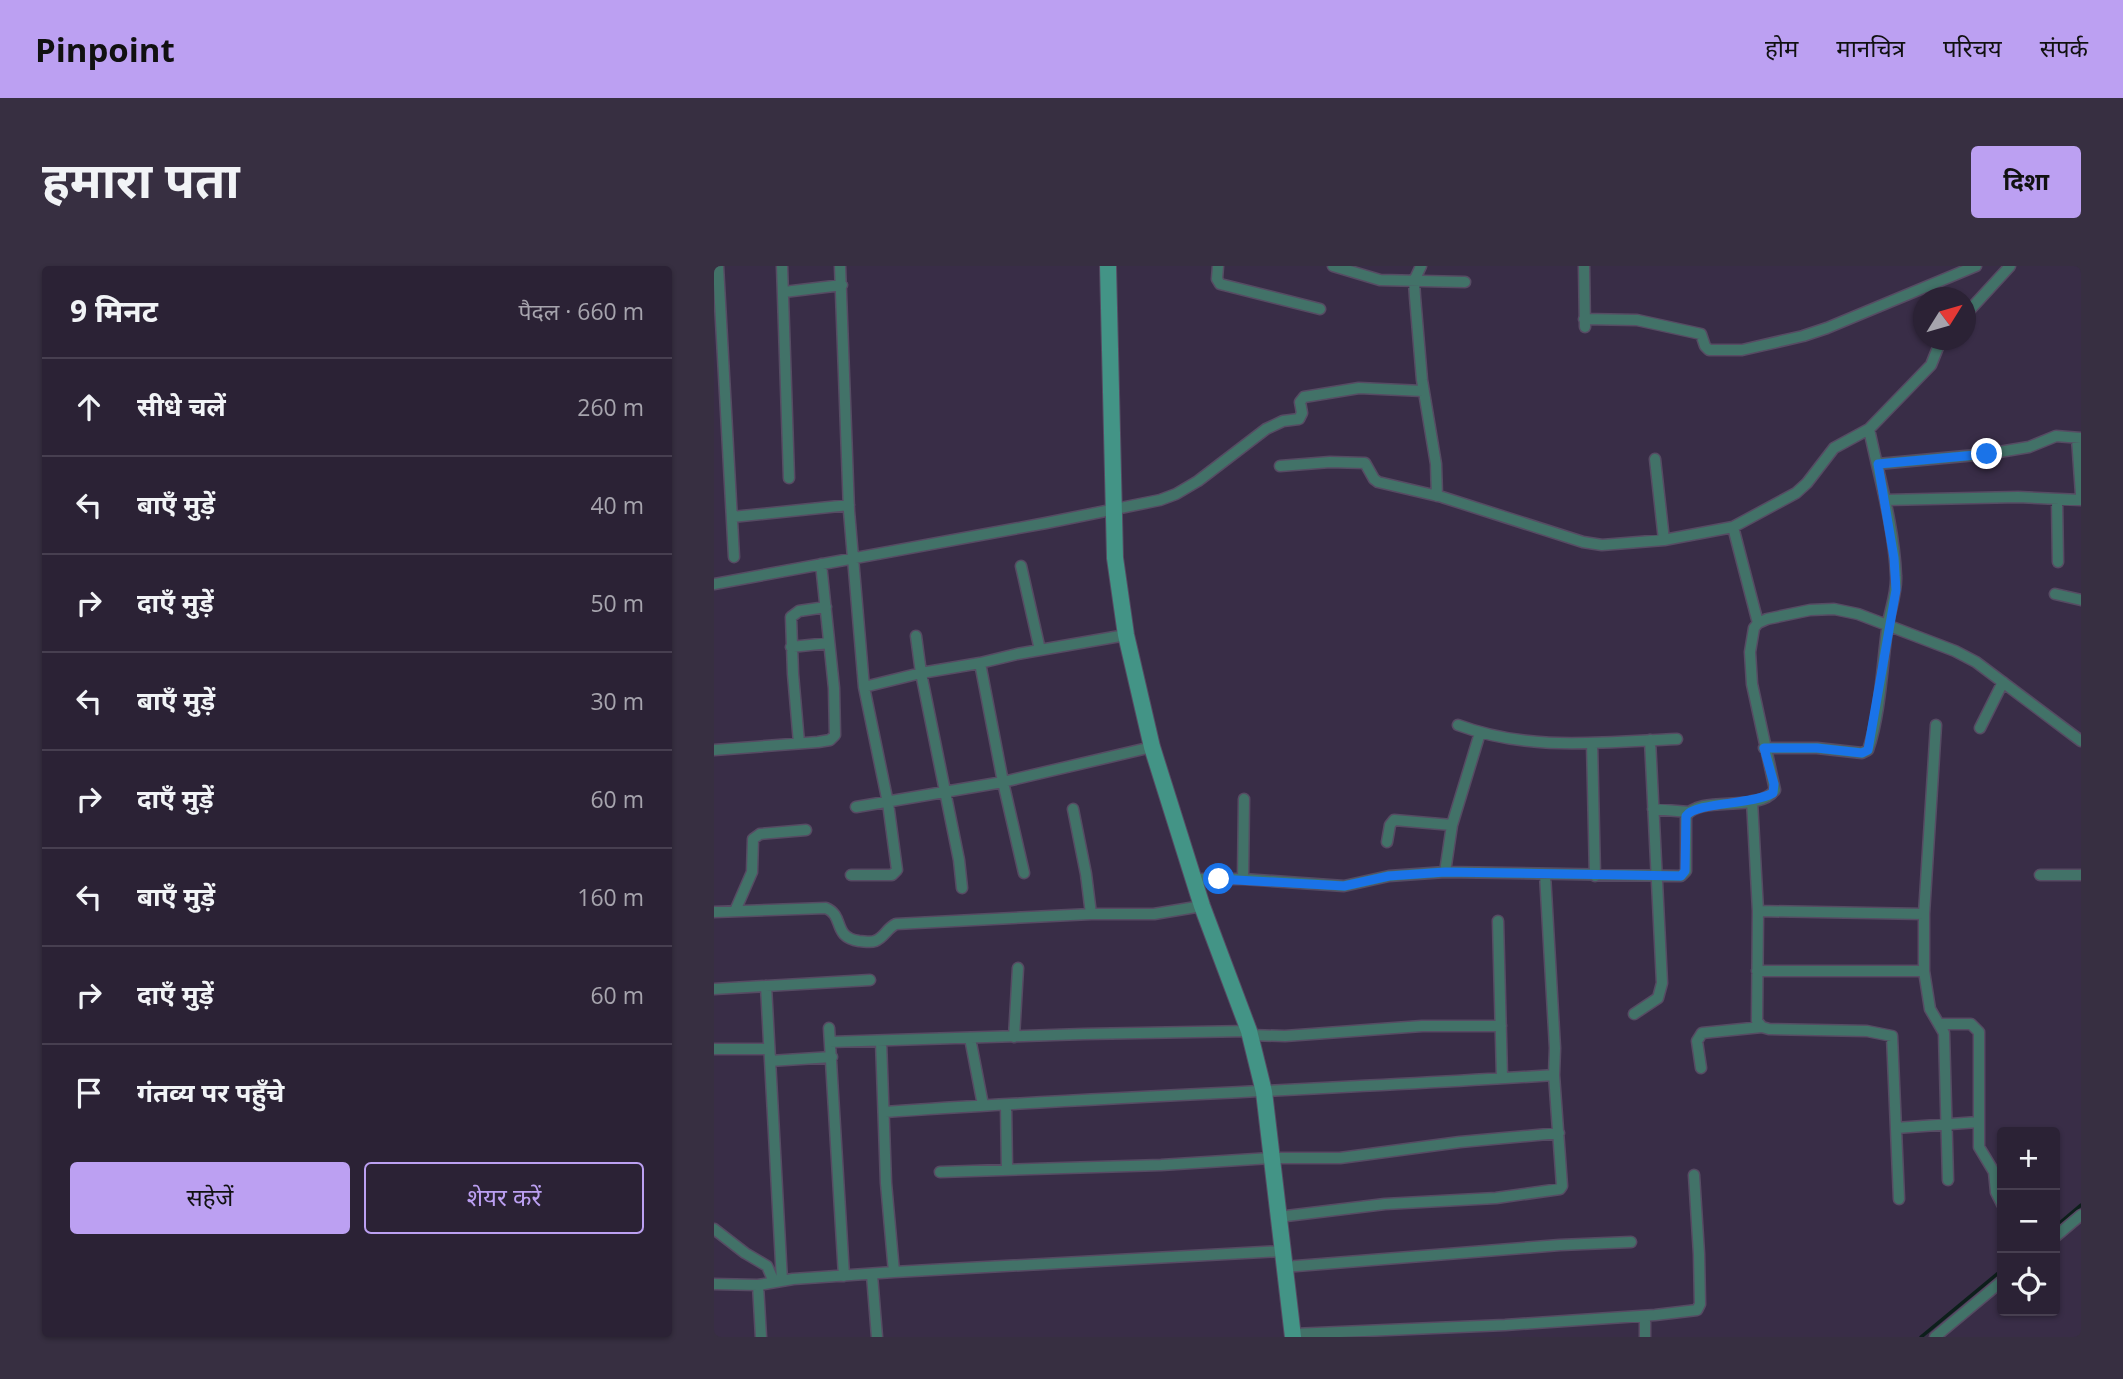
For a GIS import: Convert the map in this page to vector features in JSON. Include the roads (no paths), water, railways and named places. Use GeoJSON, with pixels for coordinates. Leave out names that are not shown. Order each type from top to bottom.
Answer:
{"type":"FeatureCollection","features":[{"type":"Feature","properties":{"kind":"street"},"geometry":{"type":"LineString","coordinates":[[718,266],[734,557]]}},
{"type":"Feature","properties":{"kind":"street"},"geometry":{"type":"LineString","coordinates":[[782,266],[785,292],[789,478]]}},
{"type":"Feature","properties":{"kind":"street"},"geometry":{"type":"LineString","coordinates":[[840,266],[849,505],[864,687],[888,803],[896,873],[851,875]]}},
{"type":"Feature","properties":{"kind":"street"},"geometry":{"type":"LineString","coordinates":[[1108,266],[1115,558],[1125,635],[1152,747],[1202,906],[1249,1033],[1264,1092],[1293,1335],[1646,1316],[1694,1311],[1699,1308],[1694,1175]]}},
{"type":"Feature","properties":{"kind":"street"},"geometry":{"type":"LineString","coordinates":[[1219,266],[1217,279],[1220,284],[1320,309]]}},
{"type":"Feature","properties":{"kind":"street"},"geometry":{"type":"LineString","coordinates":[[1333,266],[1380,280],[1465,282]]}},
{"type":"Feature","properties":{"kind":"street"},"geometry":{"type":"LineString","coordinates":[[1421,266],[1414,281],[1423,391],[1436,464],[1437,496]]}},
{"type":"Feature","properties":{"kind":"street"},"geometry":{"type":"LineString","coordinates":[[1584,266],[1584,323],[1637,320],[1701,334],[1705,346],[1710,350],[1742,350],[1827,328],[1976,266]]}},
{"type":"Feature","properties":{"kind":"street"},"geometry":{"type":"LineString","coordinates":[[1976,302],[2010,266]]}},
{"type":"Feature","properties":{"kind":"street"},"geometry":{"type":"LineString","coordinates":[[785,292],[842,285]]}},
{"type":"Feature","properties":{"kind":"street"},"geometry":{"type":"LineString","coordinates":[[1280,466],[1360,462],[1367,465],[1378,482],[1437,496],[1591,544],[1664,540],[1733,527],[1796,493],[1834,449],[1869,429],[1931,365],[1937,350]]}},
{"type":"Feature","properties":{"kind":"street"},"geometry":{"type":"LineString","coordinates":[[714,584],[821,564],[854,549],[1160,500],[1198,481],[1266,429],[1283,421],[1299,419],[1302,413],[1300,401],[1304,397],[1359,388],[1423,391]]}},
{"type":"Feature","properties":{"kind":"street"},"geometry":{"type":"LineString","coordinates":[[1764,748],[1817,748],[1862,753],[1868,750],[1896,590],[1885,500],[1869,429]]}},
{"type":"Feature","properties":{"kind":"street"},"geometry":{"type":"LineString","coordinates":[[1878,464],[1987,454],[2029,447],[2051,437],[2079,438],[2081,494]]}},
{"type":"Feature","properties":{"kind":"street"},"geometry":{"type":"LineString","coordinates":[[1655,459],[1664,540]]}},
{"type":"Feature","properties":{"kind":"street"},"geometry":{"type":"LineString","coordinates":[[1885,500],[2018,497],[2057,501],[2081,500]]}},
{"type":"Feature","properties":{"kind":"street"},"geometry":{"type":"LineString","coordinates":[[2057,501],[2058,562]]}},
{"type":"Feature","properties":{"kind":"street"},"geometry":{"type":"LineString","coordinates":[[732,517],[849,505]]}},
{"type":"Feature","properties":{"kind":"street"},"geometry":{"type":"LineString","coordinates":[[1733,527],[1758,623]]}},
{"type":"Feature","properties":{"kind":"street"},"geometry":{"type":"LineString","coordinates":[[714,750],[830,740],[835,735],[834,688],[821,564]]}},
{"type":"Feature","properties":{"kind":"street"},"geometry":{"type":"LineString","coordinates":[[1021,566],[1040,650]]}},
{"type":"Feature","properties":{"kind":"street"},"geometry":{"type":"LineString","coordinates":[[2055,594],[2081,600]]}},
{"type":"Feature","properties":{"kind":"street"},"geometry":{"type":"LineString","coordinates":[[799,743],[791,617],[799,611],[826,607]]}},
{"type":"Feature","properties":{"kind":"street"},"geometry":{"type":"LineString","coordinates":[[1653,810],[1689,812],[1699,807],[1752,801],[1769,796],[1775,790],[1752,684],[1750,652],[1754,628],[1758,623],[1810,610],[1834,609],[1858,614],[1955,651],[2003,682],[2081,741]]}},
{"type":"Feature","properties":{"kind":"street"},"geometry":{"type":"LineString","coordinates":[[864,687],[921,673],[1125,635]]}},
{"type":"Feature","properties":{"kind":"street"},"geometry":{"type":"LineString","coordinates":[[916,636],[962,888]]}},
{"type":"Feature","properties":{"kind":"street"},"geometry":{"type":"LineString","coordinates":[[791,647],[829,643]]}},
{"type":"Feature","properties":{"kind":"street"},"geometry":{"type":"LineString","coordinates":[[981,663],[1003,782],[1024,873]]}},
{"type":"Feature","properties":{"kind":"street"},"geometry":{"type":"LineString","coordinates":[[1980,728],[2003,682]]}},
{"type":"Feature","properties":{"kind":"street"},"geometry":{"type":"LineString","coordinates":[[1458,725],[1516,741],[1592,743],[1677,739]]}},
{"type":"Feature","properties":{"kind":"street"},"geometry":{"type":"LineString","coordinates":[[1936,725],[1924,914],[1924,971],[1928,1003],[1944,1033],[1948,1180]]}},
{"type":"Feature","properties":{"kind":"street"},"geometry":{"type":"LineString","coordinates":[[1445,872],[1452,825],[1480,733]]}},
{"type":"Feature","properties":{"kind":"street"},"geometry":{"type":"LineString","coordinates":[[1634,1014],[1650,1005],[1661,991],[1650,740]]}},
{"type":"Feature","properties":{"kind":"street"},"geometry":{"type":"LineString","coordinates":[[1592,743],[1595,876]]}},
{"type":"Feature","properties":{"kind":"street"},"geometry":{"type":"LineString","coordinates":[[856,807],[1003,782],[1152,747]]}},
{"type":"Feature","properties":{"kind":"street"},"geometry":{"type":"LineString","coordinates":[[1243,879],[1244,799]]}},
{"type":"Feature","properties":{"kind":"street"},"geometry":{"type":"LineString","coordinates":[[1752,801],[1758,911],[1757,1021],[1762,1027]]}},
{"type":"Feature","properties":{"kind":"street"},"geometry":{"type":"LineString","coordinates":[[1073,808],[1091,915]]}},
{"type":"Feature","properties":{"kind":"street"},"geometry":{"type":"LineString","coordinates":[[1194,879],[1243,879],[1344,886],[1389,876],[1445,872],[1677,877],[1684,874],[1686,816],[1689,812]]}},
{"type":"Feature","properties":{"kind":"street"},"geometry":{"type":"LineString","coordinates":[[1387,842],[1390,825],[1394,820],[1452,825]]}},
{"type":"Feature","properties":{"kind":"street"},"geometry":{"type":"LineString","coordinates":[[735,911],[752,872],[753,839],[756,836],[806,830]]}},
{"type":"Feature","properties":{"kind":"street"},"geometry":{"type":"LineString","coordinates":[[1278,1217],[1385,1204],[1496,1198],[1557,1191],[1562,1186],[1545,874]]}},
{"type":"Feature","properties":{"kind":"street"},"geometry":{"type":"LineString","coordinates":[[2040,875],[2081,875]]}},
{"type":"Feature","properties":{"kind":"street"},"geometry":{"type":"LineString","coordinates":[[714,912],[827,908],[835,915],[839,929],[847,938],[869,942],[879,940],[896,924],[1154,914],[1202,906]]}},
{"type":"Feature","properties":{"kind":"street"},"geometry":{"type":"LineString","coordinates":[[1758,911],[1924,914]]}},
{"type":"Feature","properties":{"kind":"street"},"geometry":{"type":"LineString","coordinates":[[1498,921],[1502,1077]]}},
{"type":"Feature","properties":{"kind":"street"},"geometry":{"type":"LineString","coordinates":[[1014,1037],[1018,968]]}},
{"type":"Feature","properties":{"kind":"street"},"geometry":{"type":"LineString","coordinates":[[1757,971],[1924,971]]}},
{"type":"Feature","properties":{"kind":"street"},"geometry":{"type":"LineString","coordinates":[[714,989],[870,981]]}},
{"type":"Feature","properties":{"kind":"street"},"geometry":{"type":"LineString","coordinates":[[766,986],[778,1281]]}},
{"type":"Feature","properties":{"kind":"street"},"geometry":{"type":"LineString","coordinates":[[1940,1024],[1970,1024],[1979,1031],[1978,1122],[1981,1153],[1994,1172],[1997,1194]]}},
{"type":"Feature","properties":{"kind":"street"},"geometry":{"type":"LineString","coordinates":[[830,1042],[1249,1033],[1285,1036],[1422,1026],[1501,1026]]}},
{"type":"Feature","properties":{"kind":"street"},"geometry":{"type":"LineString","coordinates":[[1701,1068],[1697,1041],[1702,1033],[1762,1027],[1867,1031],[1892,1036],[1899,1199]]}},
{"type":"Feature","properties":{"kind":"street"},"geometry":{"type":"LineString","coordinates":[[829,1028],[844,1276]]}},
{"type":"Feature","properties":{"kind":"street"},"geometry":{"type":"LineString","coordinates":[[970,1038],[983,1105]]}},
{"type":"Feature","properties":{"kind":"street"},"geometry":{"type":"LineString","coordinates":[[881,1041],[886,1183],[894,1272]]}},
{"type":"Feature","properties":{"kind":"street"},"geometry":{"type":"LineString","coordinates":[[714,1049],[770,1055],[832,1057]]}},
{"type":"Feature","properties":{"kind":"street"},"geometry":{"type":"LineString","coordinates":[[885,1112],[1385,1086],[1554,1074]]}},
{"type":"Feature","properties":{"kind":"street"},"geometry":{"type":"LineString","coordinates":[[1006,1105],[1007,1169]]}},
{"type":"Feature","properties":{"kind":"street"},"geometry":{"type":"LineString","coordinates":[[1896,1128],[1978,1122]]}},
{"type":"Feature","properties":{"kind":"street"},"geometry":{"type":"LineString","coordinates":[[940,1172],[1161,1165],[1271,1158],[1340,1158],[1460,1142],[1559,1133]]}},
{"type":"Feature","properties":{"kind":"street"},"geometry":{"type":"LineString","coordinates":[[2060,1233],[2081,1215]]}},
{"type":"Feature","properties":{"kind":"street"},"geometry":{"type":"LineString","coordinates":[[714,1229],[744,1253],[767,1266],[778,1281]]}},
{"type":"Feature","properties":{"kind":"street"},"geometry":{"type":"LineString","coordinates":[[714,1284],[758,1285],[894,1272],[1283,1259],[1631,1242]]}},
{"type":"Feature","properties":{"kind":"street"},"geometry":{"type":"LineString","coordinates":[[872,1275],[877,1337]]}},
{"type":"Feature","properties":{"kind":"street"},"geometry":{"type":"LineString","coordinates":[[758,1285],[761,1337]]}},
{"type":"Feature","properties":{"kind":"street"},"geometry":{"type":"LineString","coordinates":[[1936,1337],[1997,1285]]}},
{"type":"Feature","properties":{"kind":"street"},"geometry":{"type":"LineString","coordinates":[[1645,1337],[1646,1316]]}},
{"type":"Feature","properties":{"kind":"waterway"},"geometry":{"type":"LineString","coordinates":[[2060,1223],[2081,1205]]}},
{"type":"Feature","properties":{"kind":"waterway"},"geometry":{"type":"LineString","coordinates":[[1921,1337],[1997,1274]]}}]}
